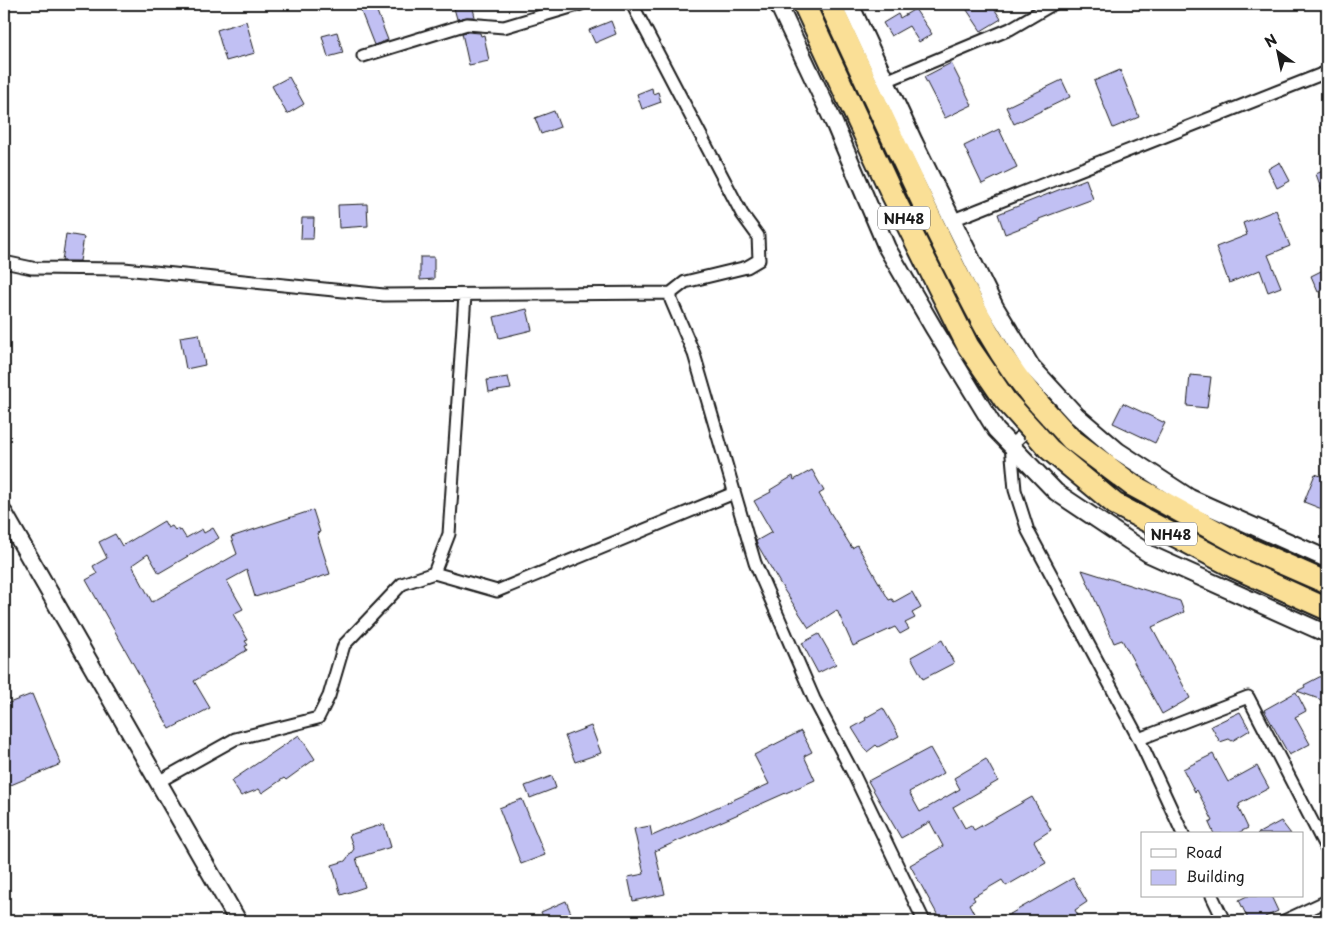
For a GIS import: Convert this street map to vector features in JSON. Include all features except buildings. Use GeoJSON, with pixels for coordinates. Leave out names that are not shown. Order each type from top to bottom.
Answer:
{"type":"FeatureCollection","features":[{"type":"Feature","properties":{"kind":"highway","name":"NH48"},"geometry":{"type":"LineString","coordinates":[[804,4],[893,196],[968,346],[1005,400],[1049,449],[1115,504],[1234,567],[1327,609]]}},
{"type":"Feature","properties":{"kind":"highway","name":"NH48"},"geometry":{"type":"LineString","coordinates":[[830,4],[914,185],[986,330],[1029,392],[1051,407],[1071,439],[1132,485],[1243,546],[1327,583]]}},
{"type":"Feature","properties":{"kind":"street"},"geometry":{"type":"LineString","coordinates":[[363,56],[467,24],[504,27],[581,4]]}},
{"type":"Feature","properties":{"kind":"street"},"geometry":{"type":"LineString","coordinates":[[4,262],[32,268],[124,269],[384,295],[465,295],[671,293],[685,282],[747,266],[760,260],[758,236],[742,214],[632,4]]}},
{"type":"Feature","properties":{"kind":"street"},"geometry":{"type":"LineString","coordinates":[[778,4],[835,125],[887,248],[996,430],[1056,492],[1149,554],[1327,634]]}},
{"type":"Feature","properties":{"kind":"street"},"geometry":{"type":"LineString","coordinates":[[850,4],[995,307],[1031,366],[1051,407],[1076,415],[1118,451],[1190,498],[1327,559]]}},
{"type":"Feature","properties":{"kind":"street"},"geometry":{"type":"LineString","coordinates":[[886,81],[1010,29],[1053,4]]}},
{"type":"Feature","properties":{"kind":"street"},"geometry":{"type":"LineString","coordinates":[[953,220],[1327,72]]}},
{"type":"Feature","properties":{"kind":"street"},"geometry":{"type":"LineString","coordinates":[[671,293],[671,300],[694,354],[755,563],[814,699],[853,773],[924,921]]}},
{"type":"Feature","properties":{"kind":"street"},"geometry":{"type":"LineString","coordinates":[[434,573],[449,534],[465,295]]}},
{"type":"Feature","properties":{"kind":"street"},"geometry":{"type":"LineString","coordinates":[[1011,445],[1051,407]]}},
{"type":"Feature","properties":{"kind":"street"},"geometry":{"type":"LineString","coordinates":[[1011,445],[1015,490],[1028,531],[1139,740],[1182,832]]}},
{"type":"Feature","properties":{"kind":"street"},"geometry":{"type":"LineString","coordinates":[[158,782],[235,739],[318,718],[330,696],[344,645],[402,584],[434,573],[497,591],[734,493]]}},
{"type":"Feature","properties":{"kind":"street"},"geometry":{"type":"LineString","coordinates":[[4,513],[238,921]]}},
{"type":"Feature","properties":{"kind":"street"},"geometry":{"type":"LineString","coordinates":[[1139,740],[1248,697],[1327,850]]}},
{"type":"Feature","properties":{"kind":"street"},"geometry":{"type":"LineString","coordinates":[[1213,898],[1224,921]]}},
{"type":"Feature","properties":{"kind":"street"},"geometry":{"type":"LineString","coordinates":[[1284,921],[1327,901]]}}]}
